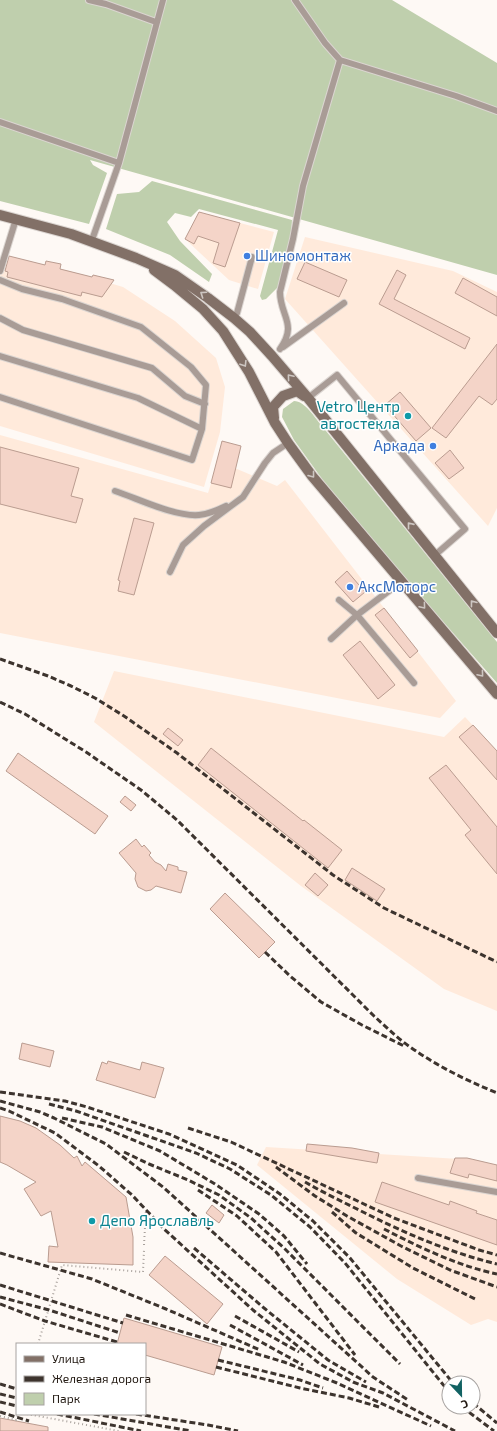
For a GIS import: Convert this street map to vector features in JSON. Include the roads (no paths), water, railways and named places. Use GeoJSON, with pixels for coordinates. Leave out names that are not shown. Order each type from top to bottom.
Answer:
{"type":"FeatureCollection","features":[{"type":"Feature","properties":{"kind":"main road"},"geometry":{"type":"LineString","coordinates":[[0,215],[92,240],[175,275],[234,318],[272,356],[308,398],[497,633]]}},
{"type":"Feature","properties":{"kind":"main road"},"geometry":{"type":"LineString","coordinates":[[136,258],[174,285],[203,309],[224,331],[249,372],[275,423],[288,443],[335,504],[497,694]]}},
{"type":"Feature","properties":{"kind":"main road"},"geometry":{"type":"LineString","coordinates":[[224,331],[234,318]]}},
{"type":"Feature","properties":{"kind":"main road"},"geometry":{"type":"LineString","coordinates":[[275,423],[273,407],[283,396],[297,391],[308,398]]}},
{"type":"Feature","properties":{"kind":"lane"},"geometry":{"type":"LineString","coordinates":[[89,0],[106,4],[156,22]]}},
{"type":"Feature","properties":{"kind":"lane"},"geometry":{"type":"LineString","coordinates":[[92,240],[119,163],[163,0]]}},
{"type":"Feature","properties":{"kind":"lane"},"geometry":{"type":"LineString","coordinates":[[295,0],[325,43],[340,60],[456,96],[497,111]]}},
{"type":"Feature","properties":{"kind":"lane"},"geometry":{"type":"LineString","coordinates":[[280,349],[285,342],[288,333],[287,319],[280,301],[280,292],[293,239],[303,186],[340,60]]}},
{"type":"Feature","properties":{"kind":"lane"},"geometry":{"type":"LineString","coordinates":[[0,122],[119,163]]}},
{"type":"Feature","properties":{"kind":"lane"},"geometry":{"type":"LineString","coordinates":[[0,271],[16,219]]}},
{"type":"Feature","properties":{"kind":"lane"},"geometry":{"type":"LineString","coordinates":[[234,318],[237,313],[252,257]]}},
{"type":"Feature","properties":{"kind":"lane"},"geometry":{"type":"LineString","coordinates":[[0,280],[22,289],[62,299],[141,327],[191,367],[206,385],[202,429],[192,460],[0,397]]}},
{"type":"Feature","properties":{"kind":"lane"},"geometry":{"type":"LineString","coordinates":[[272,356],[344,303]]}},
{"type":"Feature","properties":{"kind":"lane"},"geometry":{"type":"LineString","coordinates":[[0,318],[23,330],[152,368],[185,396],[205,404]]}},
{"type":"Feature","properties":{"kind":"lane"},"geometry":{"type":"LineString","coordinates":[[0,356],[138,398],[202,429]]}},
{"type":"Feature","properties":{"kind":"lane"},"geometry":{"type":"LineString","coordinates":[[308,398],[337,375],[465,529],[435,555]]}},
{"type":"Feature","properties":{"kind":"lane"},"geometry":{"type":"LineString","coordinates":[[170,572],[184,545],[204,526],[243,498],[273,453],[288,443]]}},
{"type":"Feature","properties":{"kind":"lane"},"geometry":{"type":"LineString","coordinates":[[115,491],[178,513],[199,515],[216,511],[243,498]]}},
{"type":"Feature","properties":{"kind":"lane"},"geometry":{"type":"LineString","coordinates":[[330,639],[357,615],[402,581]]}},
{"type":"Feature","properties":{"kind":"lane"},"geometry":{"type":"LineString","coordinates":[[339,600],[357,615],[414,683]]}},
{"type":"Feature","properties":{"kind":"lane"},"geometry":{"type":"LineString","coordinates":[[418,1178],[497,1192]]}},
{"type":"Feature","properties":{"kind":"railway"},"geometry":{"type":"LineString","coordinates":[[0,659],[48,676],[95,698],[124,716],[177,753],[333,875],[384,908],[497,962]]}},
{"type":"Feature","properties":{"kind":"railway"},"geometry":{"type":"LineString","coordinates":[[0,702],[25,714],[86,752],[141,790],[177,820],[398,1038],[436,1063],[497,1093]]}},
{"type":"Feature","properties":{"kind":"railway"},"geometry":{"type":"LineString","coordinates":[[265,952],[290,976],[321,1002],[404,1046]]}},
{"type":"Feature","properties":{"kind":"railway"},"geometry":{"type":"LineString","coordinates":[[0,1092],[65,1101],[87,1107],[169,1134],[237,1165],[280,1194],[313,1221],[350,1258],[446,1375]]}},
{"type":"Feature","properties":{"kind":"railway"},"geometry":{"type":"LineString","coordinates":[[0,1101],[40,1112],[106,1144],[163,1187],[373,1377],[408,1400]]}},
{"type":"Feature","properties":{"kind":"railway"},"geometry":{"type":"LineString","coordinates":[[49,1104],[76,1111],[196,1153],[230,1169],[271,1195],[310,1227],[345,1263],[441,1382]]}},
{"type":"Feature","properties":{"kind":"railway"},"geometry":{"type":"LineString","coordinates":[[0,1108],[55,1133],[99,1166],[132,1195],[164,1229],[253,1310],[320,1364],[353,1382],[383,1393],[455,1431]]}},
{"type":"Feature","properties":{"kind":"railway"},"geometry":{"type":"LineString","coordinates":[[62,1118],[102,1127],[160,1151],[215,1184],[259,1214],[284,1236],[307,1264]]}},
{"type":"Feature","properties":{"kind":"railway"},"geometry":{"type":"LineString","coordinates":[[188,1128],[231,1142],[394,1218],[479,1250],[497,1255]]}},
{"type":"Feature","properties":{"kind":"railway"},"geometry":{"type":"LineString","coordinates":[[124,1152],[219,1195],[251,1218],[285,1249],[400,1364]]}},
{"type":"Feature","properties":{"kind":"railway"},"geometry":{"type":"LineString","coordinates":[[276,1167],[315,1196],[347,1216],[401,1246],[450,1270],[497,1287]]}},
{"type":"Feature","properties":{"kind":"railway"},"geometry":{"type":"LineString","coordinates":[[305,1182],[365,1213],[413,1235],[446,1249],[497,1264]]}},
{"type":"Feature","properties":{"kind":"railway"},"geometry":{"type":"LineString","coordinates":[[198,1190],[237,1216],[276,1252],[355,1355]]}},
{"type":"Feature","properties":{"kind":"railway"},"geometry":{"type":"LineString","coordinates":[[332,1212],[356,1233],[413,1268],[475,1299]]}},
{"type":"Feature","properties":{"kind":"railway"},"geometry":{"type":"LineString","coordinates":[[384,1229],[453,1261],[482,1271],[497,1274]]}},
{"type":"Feature","properties":{"kind":"railway"},"geometry":{"type":"LineString","coordinates":[[194,1248],[328,1360],[366,1382]]}},
{"type":"Feature","properties":{"kind":"railway"},"geometry":{"type":"LineString","coordinates":[[0,1253],[92,1279],[260,1350]]}},
{"type":"Feature","properties":{"kind":"railway"},"geometry":{"type":"LineString","coordinates":[[0,1285],[123,1323]]}},
{"type":"Feature","properties":{"kind":"railway"},"geometry":{"type":"LineString","coordinates":[[0,1297],[49,1310],[120,1333]]}},
{"type":"Feature","properties":{"kind":"railway"},"geometry":{"type":"LineString","coordinates":[[0,1304],[45,1321],[117,1342]]}},
{"type":"Feature","properties":{"kind":"railway"},"geometry":{"type":"LineString","coordinates":[[126,1315],[284,1362],[337,1383],[431,1426]]}},
{"type":"Feature","properties":{"kind":"railway"},"geometry":{"type":"LineString","coordinates":[[235,1316],[299,1352]]}},
{"type":"Feature","properties":{"kind":"railway"},"geometry":{"type":"LineString","coordinates":[[230,1325],[303,1365]]}},
{"type":"Feature","properties":{"kind":"railway"},"geometry":{"type":"LineString","coordinates":[[218,1360],[300,1380],[323,1388]]}},
{"type":"Feature","properties":{"kind":"railway"},"geometry":{"type":"LineString","coordinates":[[216,1367],[300,1388],[349,1398],[379,1407]]}},
{"type":"Feature","properties":{"kind":"railway"},"geometry":{"type":"LineString","coordinates":[[0,1384],[16,1389]]}},
{"type":"Feature","properties":{"kind":"railway"},"geometry":{"type":"LineString","coordinates":[[0,1394],[16,1398]]}},
{"type":"Feature","properties":{"kind":"railway"},"geometry":{"type":"LineString","coordinates":[[0,1402],[16,1406]]}},
{"type":"Feature","properties":{"kind":"railway"},"geometry":{"type":"LineString","coordinates":[[481,1410],[497,1423]]}},
{"type":"Feature","properties":{"kind":"railway"},"geometry":{"type":"LineString","coordinates":[[0,1412],[29,1421]]}},
{"type":"Feature","properties":{"kind":"railway"},"geometry":{"type":"LineString","coordinates":[[62,1415],[141,1431]]}},
{"type":"Feature","properties":{"kind":"railway"},"geometry":{"type":"LineString","coordinates":[[100,1415],[191,1431]]}},
{"type":"Feature","properties":{"kind":"railway"},"geometry":{"type":"LineString","coordinates":[[143,1415],[238,1431]]}},
{"type":"Feature","properties":{"kind":"railway"},"geometry":{"type":"LineString","coordinates":[[473,1415],[494,1431]]}},
{"type":"Feature","properties":{"kind":"place","name":"Шиномонтаж"},"geometry":{"type":"Point","coordinates":[247,256]}},
{"type":"Feature","properties":{"kind":"place","name":"Vetro Центр автостекла"},"geometry":{"type":"Point","coordinates":[408,416]}},
{"type":"Feature","properties":{"kind":"place","name":"Аркада"},"geometry":{"type":"Point","coordinates":[433,446]}},
{"type":"Feature","properties":{"kind":"place","name":"АксМоторс"},"geometry":{"type":"Point","coordinates":[350,587]}},
{"type":"Feature","properties":{"kind":"place","name":"Депо Ярославль"},"geometry":{"type":"Point","coordinates":[92,1221]}}]}
